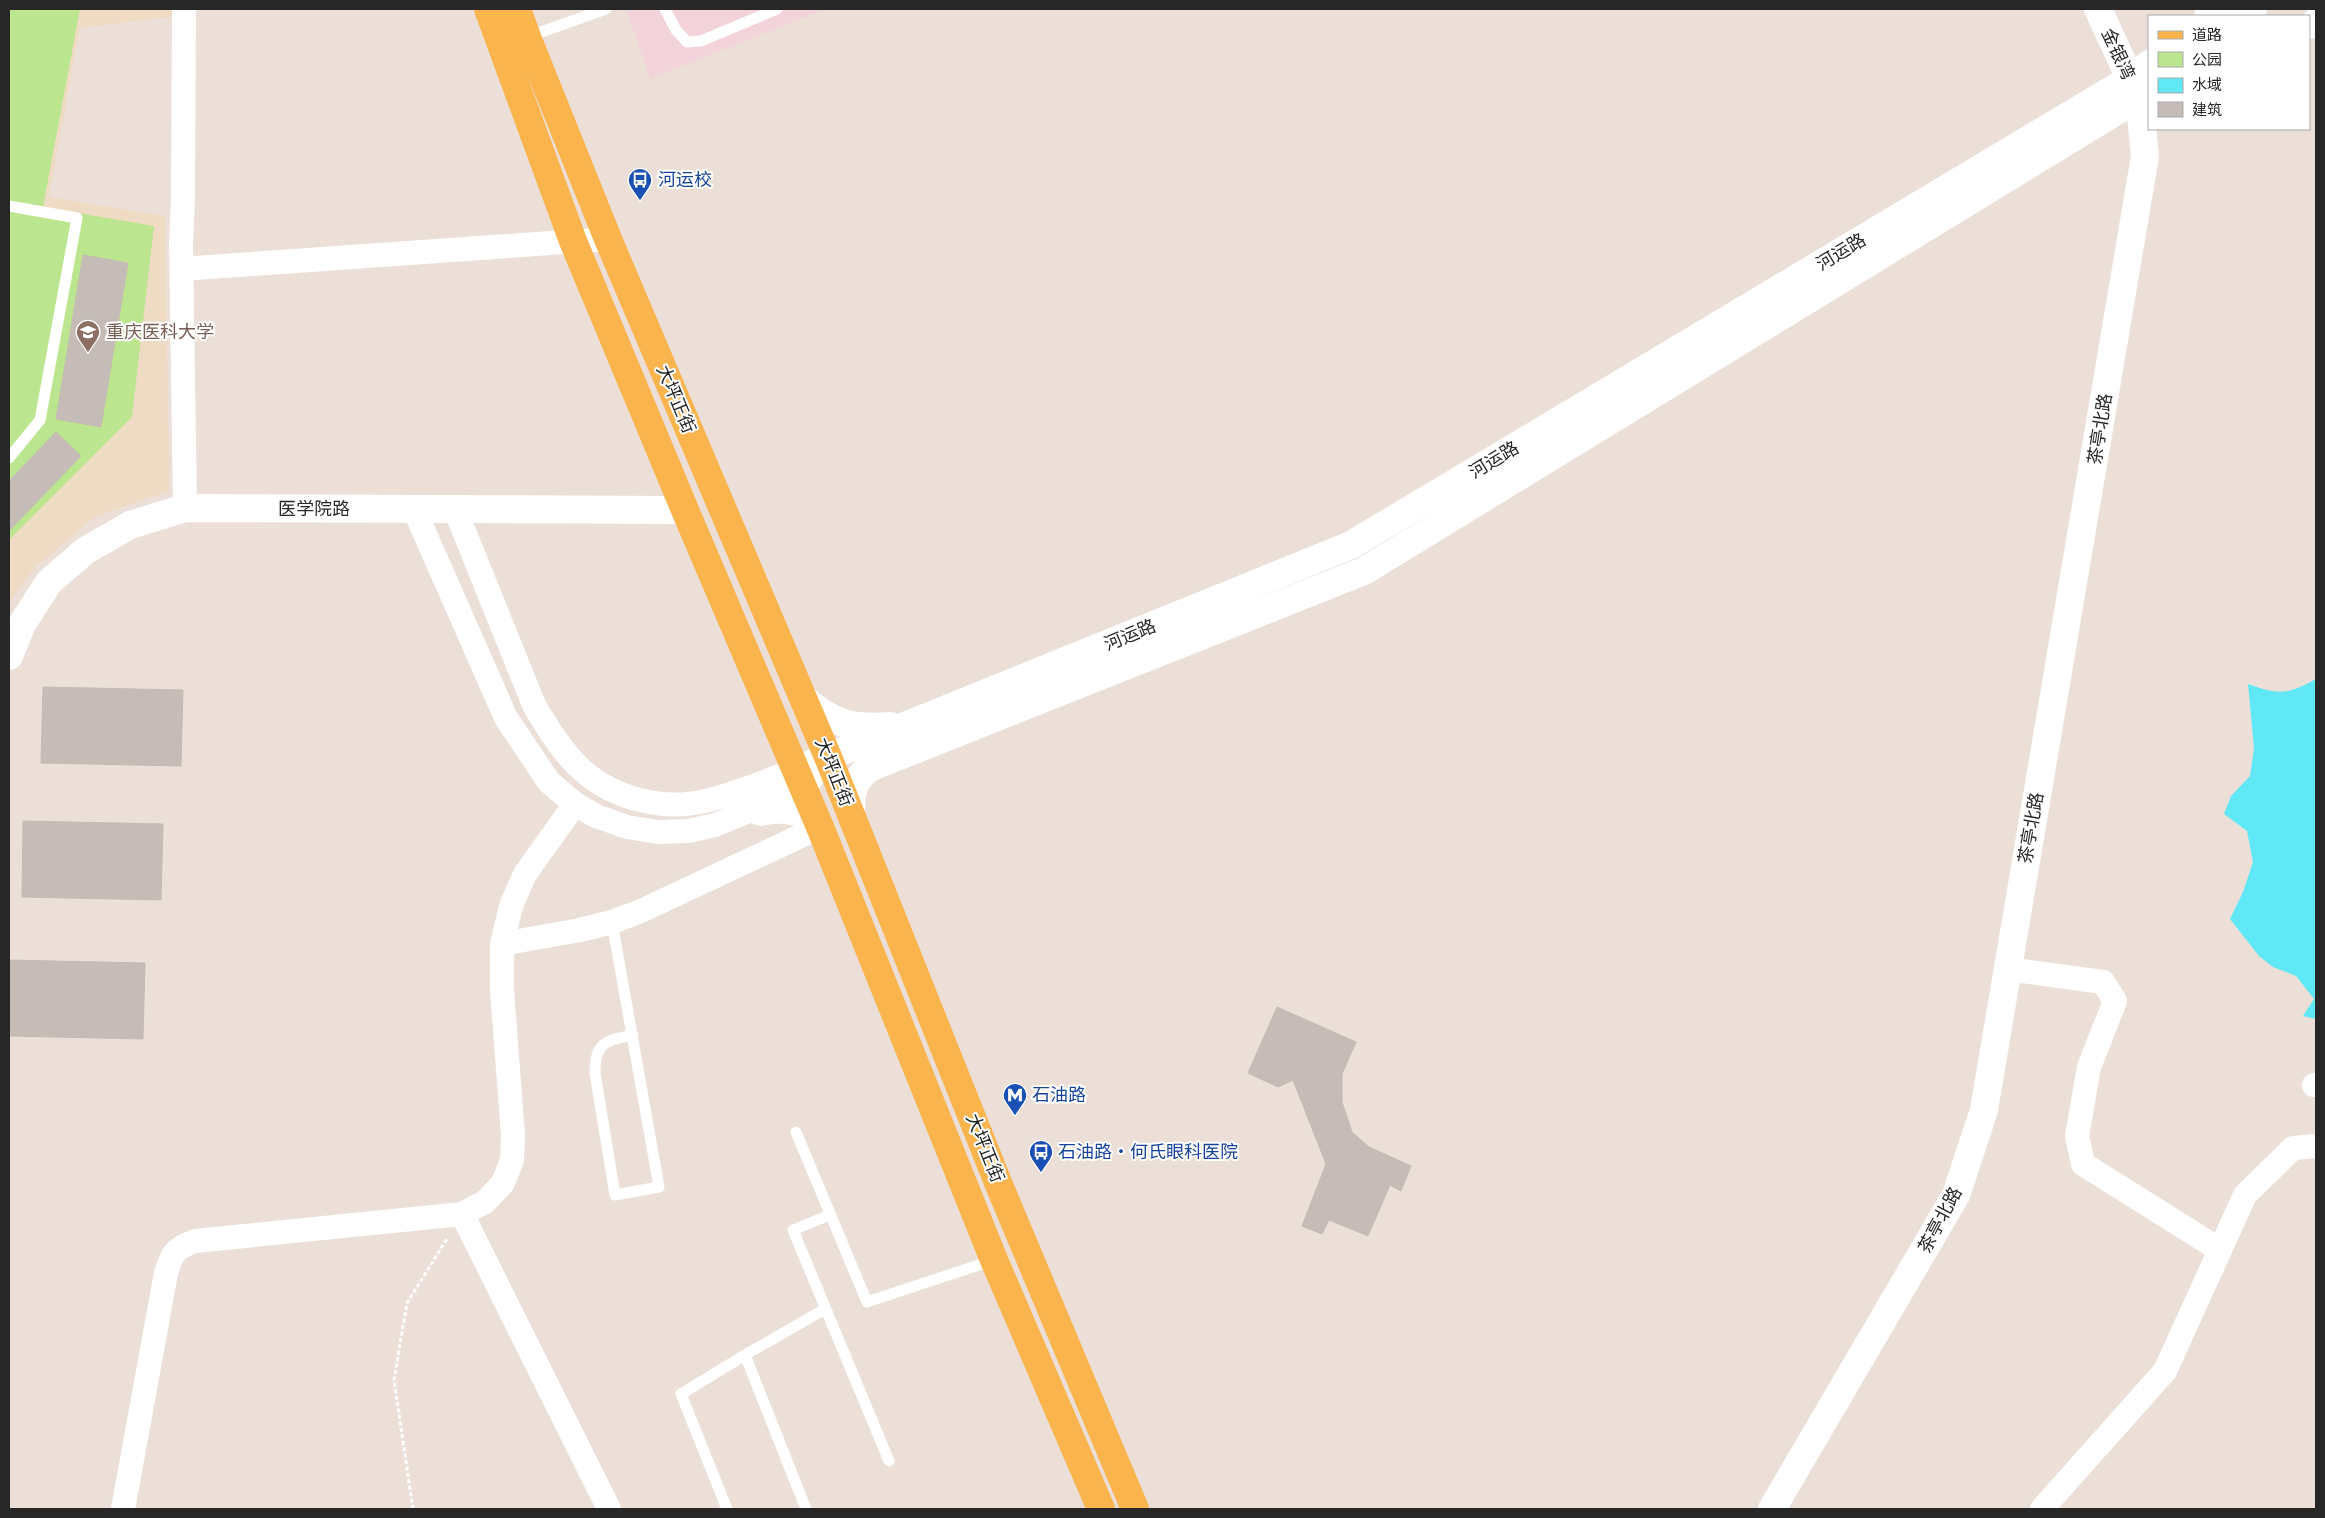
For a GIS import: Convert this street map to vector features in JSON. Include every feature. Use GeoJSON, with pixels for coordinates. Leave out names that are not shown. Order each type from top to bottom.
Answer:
{"type":"FeatureCollection","features":[{"type":"Feature","properties":{"kind":"main road","name":"大坪正街"},"geometry":{"type":"LineString","coordinates":[[488,9],[573,240],[820,827],[994,1260],[1101,1509]]}},
{"type":"Feature","properties":{"kind":"main road","name":"大坪正街"},"geometry":{"type":"LineString","coordinates":[[517,9],[608,239],[828,757],[999,1185],[1135,1509]]}},
{"type":"Feature","properties":{"kind":"main road","name":"金银湾"},"geometry":{"type":"LineString","coordinates":[[2098,9],[2142,83]]}},
{"type":"Feature","properties":{"kind":"main road","name":"河运路"},"geometry":{"type":"LineString","coordinates":[[800,779],[828,757],[1351,545],[2142,83]]}},
{"type":"Feature","properties":{"kind":"main road","name":"河运路"},"geometry":{"type":"LineString","coordinates":[[851,814],[851,798],[854,787],[859,776],[869,768],[1364,571],[2142,83]]}},
{"type":"Feature","properties":{"kind":"main road","name":"茶亭北路"},"geometry":{"type":"LineString","coordinates":[[1772,1509],[1956,1195],[1984,1110],[2144,156],[2142,83]]}},
{"type":"Feature","properties":{"kind":"main road","name":"医学院路"},"geometry":{"type":"LineString","coordinates":[[9,656],[22,624],[49,582],[85,551],[130,525],[185,508],[685,510]]}},
{"type":"Feature","properties":{"kind":"main road"},"geometry":{"type":"LineString","coordinates":[[803,698],[824,716],[847,725],[865,728],[909,724]]}},
{"type":"Feature","properties":{"kind":"street"},"geometry":{"type":"LineString","coordinates":[[184,9],[181,269],[185,508]]}},
{"type":"Feature","properties":{"kind":"street"},"geometry":{"type":"LineString","coordinates":[[181,269],[608,239]]}},
{"type":"Feature","properties":{"kind":"street"},"geometry":{"type":"LineString","coordinates":[[414,509],[506,718],[548,782],[575,804],[596,816],[626,827],[658,832],[688,831],[778,810],[799,814],[820,827]]}},
{"type":"Feature","properties":{"kind":"street"},"geometry":{"type":"LineString","coordinates":[[455,509],[534,704],[551,734],[568,758],[587,776],[612,791],[634,799],[659,804],[688,804],[800,779]]}},
{"type":"Feature","properties":{"kind":"street"},"geometry":{"type":"LineString","coordinates":[[715,825],[800,779]]}},
{"type":"Feature","properties":{"kind":"street"},"geometry":{"type":"LineString","coordinates":[[123,1509],[166,1272],[171,1257],[180,1246],[195,1240],[462,1214],[485,1202],[503,1183],[512,1160],[513,1135],[502,990],[502,944],[511,906],[524,874],[575,804]]}},
{"type":"Feature","properties":{"kind":"street"},"geometry":{"type":"LineString","coordinates":[[502,944],[612,922],[641,911],[820,827]]}},
{"type":"Feature","properties":{"kind":"street"},"geometry":{"type":"LineString","coordinates":[[2007,970],[2103,982],[2115,1001],[2089,1068],[2077,1136],[2082,1164],[2220,1250]]}},
{"type":"Feature","properties":{"kind":"street"},"geometry":{"type":"LineString","coordinates":[[2042,1509],[2164,1372],[2245,1195],[2293,1148],[2316,1146]]}},
{"type":"Feature","properties":{"kind":"street"},"geometry":{"type":"LineString","coordinates":[[462,1214],[609,1509]]}},
{"type":"Feature","properties":{"kind":"lane"},"geometry":{"type":"LineString","coordinates":[[527,37],[606,9]]}},
{"type":"Feature","properties":{"kind":"lane"},"geometry":{"type":"LineString","coordinates":[[665,9],[676,30],[687,42],[701,41],[777,9]]}},
{"type":"Feature","properties":{"kind":"lane"},"geometry":{"type":"LineString","coordinates":[[9,206],[77,218],[40,420],[9,458]]}},
{"type":"Feature","properties":{"kind":"lane"},"geometry":{"type":"LineString","coordinates":[[612,922],[659,1187],[615,1195],[595,1073],[595,1058],[599,1047],[608,1040],[632,1035]]}},
{"type":"Feature","properties":{"kind":"lane"},"geometry":{"type":"LineString","coordinates":[[796,1132],[867,1302],[994,1260]]}},
{"type":"Feature","properties":{"kind":"lane"},"geometry":{"type":"LineString","coordinates":[[830,1215],[793,1230],[889,1461]]}},
{"type":"Feature","properties":{"kind":"lane"},"geometry":{"type":"LineString","coordinates":[[727,1509],[681,1394],[825,1309]]}},
{"type":"Feature","properties":{"kind":"lane"},"geometry":{"type":"LineString","coordinates":[[745,1355],[806,1509]]}},
{"type":"Feature","properties":{"kind":"path"},"geometry":{"type":"LineString","coordinates":[[413,1509],[394,1380],[405,1313],[407,1303],[462,1214]]}},
{"type":"Feature","properties":{"kind":"shaded area","name":"重庆医科大学"},"geometry":{"type":"Polygon","coordinates":[[[9,9],[178,9],[177,16],[80,28],[49,197],[165,216],[169,491],[95,517],[33,569],[9,603],[9,9]]]}},
{"type":"Feature","properties":{"kind":"shaded area"},"geometry":{"type":"Polygon","coordinates":[[[626,9],[826,9],[650,79],[626,9]]]}},
{"type":"Feature","properties":{"kind":"green space","name":"重庆医科大学"},"geometry":{"type":"Polygon","coordinates":[[[9,9],[80,9],[43,207],[154,226],[132,417],[9,540],[9,9]]]}},
{"type":"Feature","properties":{"kind":"water"},"geometry":{"type":"Polygon","coordinates":[[[2316,679],[2316,1019],[2303,1016],[2314,999],[2296,976],[2273,967],[2259,956],[2230,919],[2243,892],[2253,862],[2247,831],[2224,814],[2231,796],[2250,776],[2254,748],[2248,684],[2283,692],[2298,688],[2316,679]]]}},
{"type":"Feature","properties":{"kind":"building"},"geometry":{"type":"Polygon","coordinates":[[[83,255],[128,263],[101,427],[56,419],[83,255]]]}},
{"type":"Feature","properties":{"kind":"building"},"geometry":{"type":"Polygon","coordinates":[[[56,432],[81,456],[9,531],[9,481],[56,432]]]}},
{"type":"Feature","properties":{"kind":"building"},"geometry":{"type":"Polygon","coordinates":[[[43,687],[183,690],[181,766],[41,763],[43,687]]]}},
{"type":"Feature","properties":{"kind":"building"},"geometry":{"type":"Polygon","coordinates":[[[23,821],[163,824],[161,900],[22,897],[23,821]]]}},
{"type":"Feature","properties":{"kind":"building"},"geometry":{"type":"Polygon","coordinates":[[[9,960],[145,963],[143,1039],[9,1036],[9,960]]]}},
{"type":"Feature","properties":{"kind":"building"},"geometry":{"type":"Polygon","coordinates":[[[1277,1007],[1356,1042],[1342,1074],[1342,1102],[1352,1132],[1369,1147],[1411,1166],[1401,1191],[1390,1185],[1368,1236],[1329,1220],[1322,1234],[1302,1226],[1326,1164],[1293,1080],[1278,1087],[1248,1073],[1277,1007]]]}},
{"type":"Feature","properties":{"kind":"place","name":"河运校"},"geometry":{"type":"Point","coordinates":[640,201]}},
{"type":"Feature","properties":{"kind":"place","name":"重庆医科大学"},"geometry":{"type":"Point","coordinates":[88,353]}},
{"type":"Feature","properties":{"kind":"place","name":"石油路"},"geometry":{"type":"Point","coordinates":[1015,1116]}},
{"type":"Feature","properties":{"kind":"place","name":"石油路‧何氏眼科医院"},"geometry":{"type":"Point","coordinates":[1041,1173]}}]}
